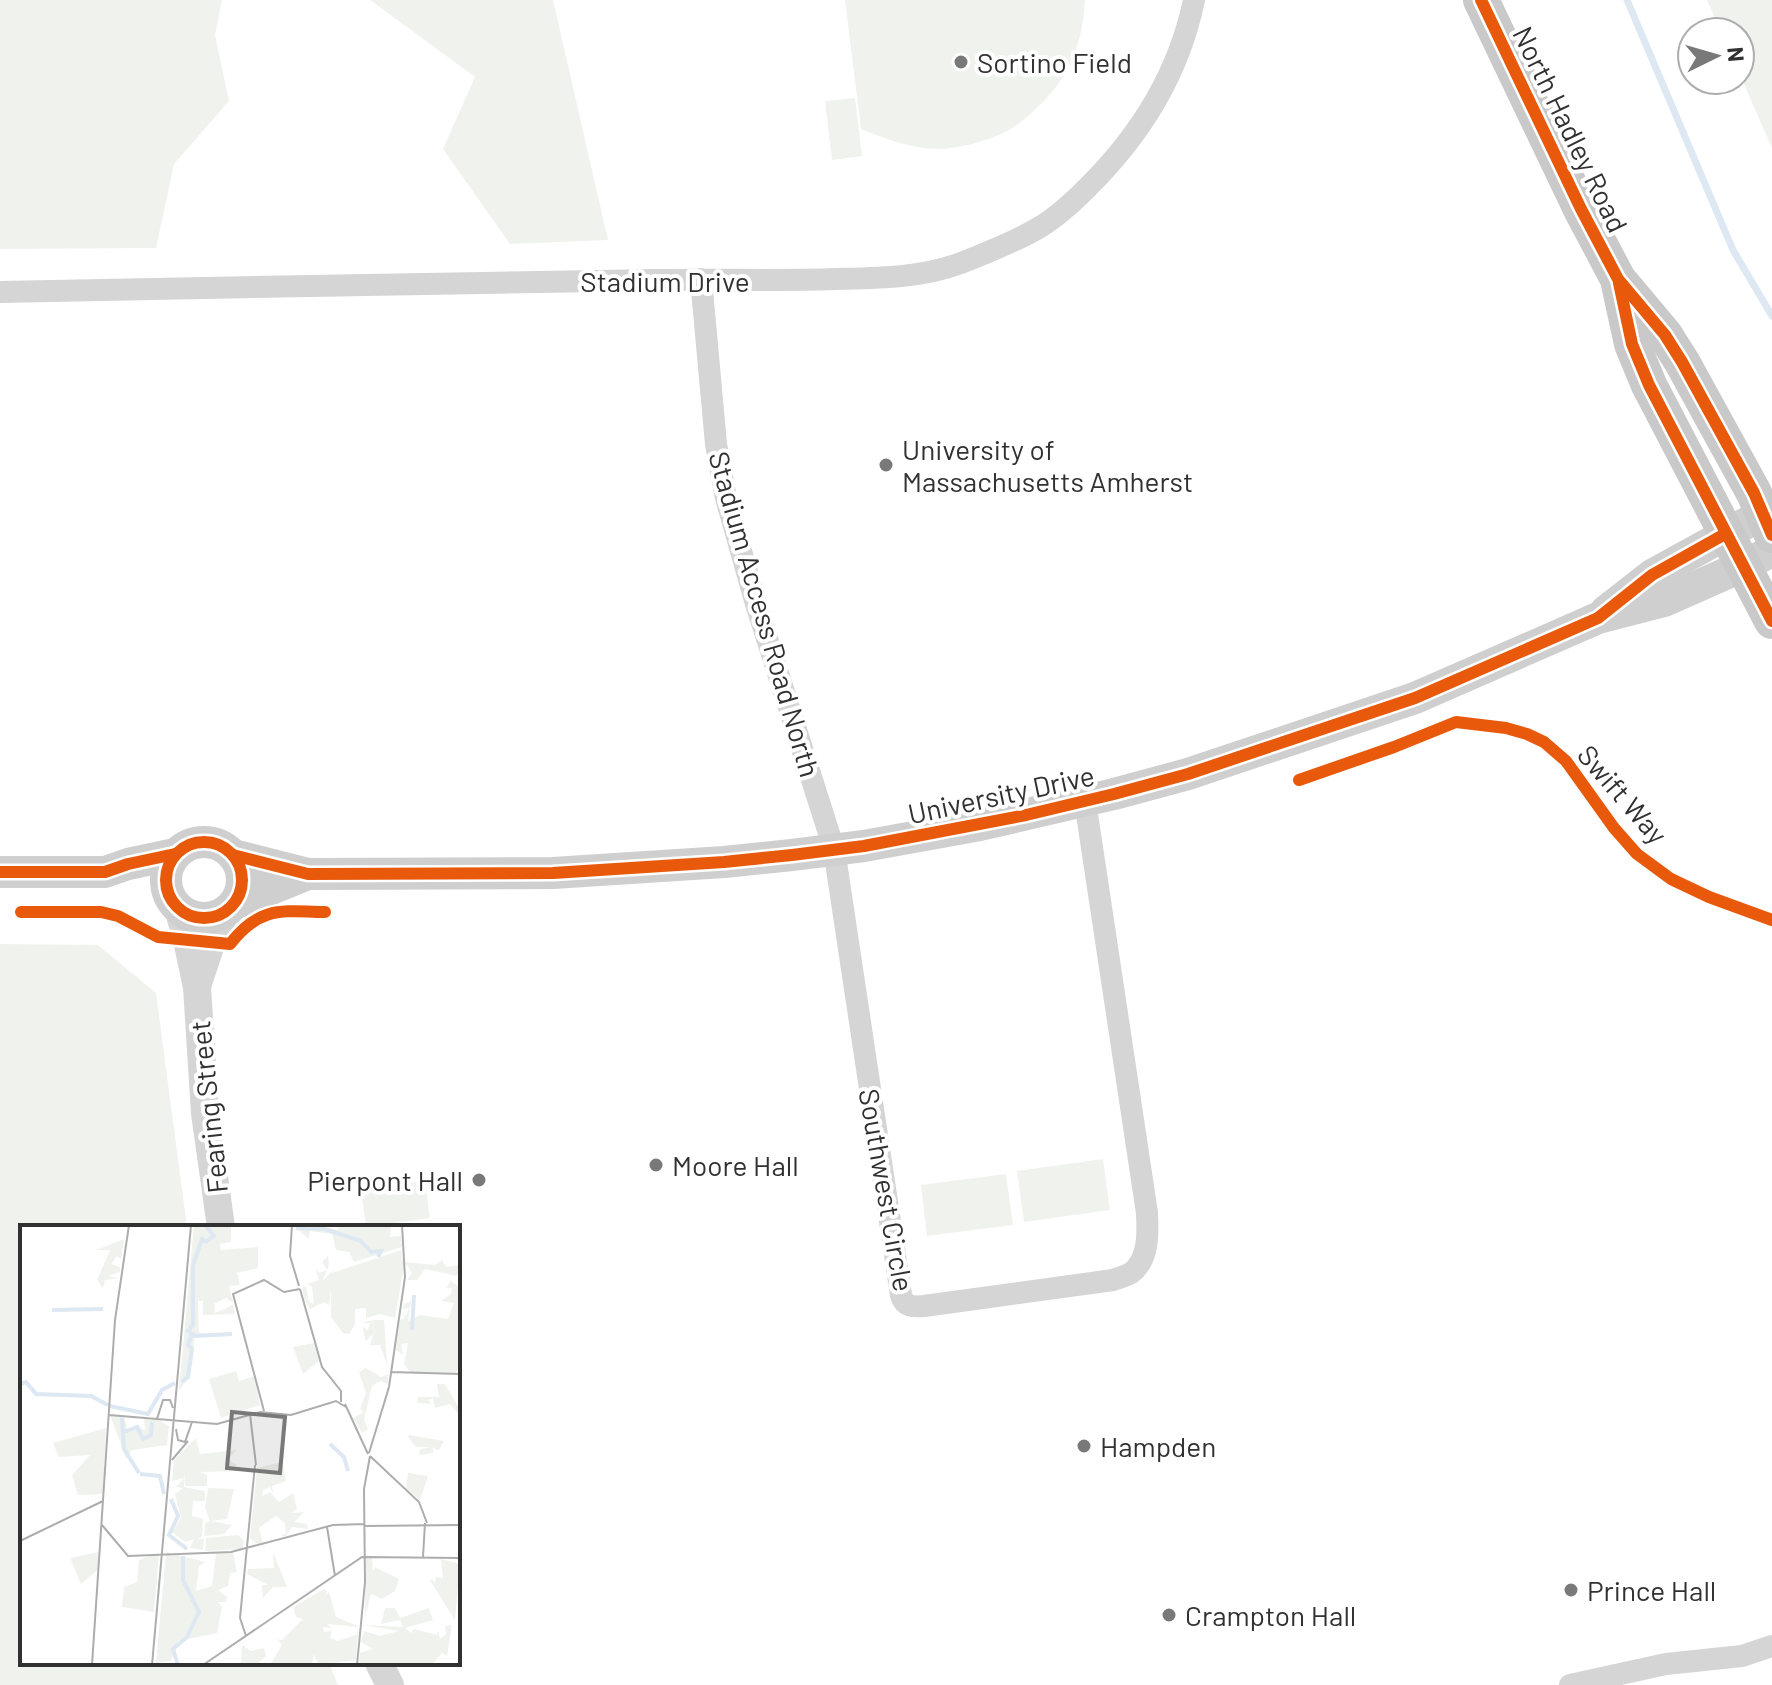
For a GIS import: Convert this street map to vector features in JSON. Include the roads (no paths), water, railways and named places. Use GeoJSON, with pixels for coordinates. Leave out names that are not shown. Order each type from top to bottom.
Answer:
{"type":"FeatureCollection","features":[{"type":"Feature","properties":{"kind":"main road","name":"North Hadley Road"},"geometry":{"type":"LineString","coordinates":[[1481,0],[1618,279]]}},
{"type":"Feature","properties":{"kind":"main road"},"geometry":{"type":"LineString","coordinates":[[1618,279],[1665,335],[1754,493],[1768,525]]}},
{"type":"Feature","properties":{"kind":"main road"},"geometry":{"type":"LineString","coordinates":[[1618,279],[1632,344],[1643,372],[1725,534],[1757,558],[1772,621]]}},
{"type":"Feature","properties":{"kind":"main road","name":"University Drive"},"geometry":{"type":"LineString","coordinates":[[1598,618],[1652,575],[1725,534],[1768,525]]}},
{"type":"Feature","properties":{"kind":"main road","name":"University Drive"},"geometry":{"type":"LineString","coordinates":[[0,872],[105,872],[175,854],[203,841],[223,846],[233,855],[308,874],[553,873],[724,862],[834,849],[967,827],[1188,774],[1415,698],[1598,618],[1664,601],[1757,558]]}},
{"type":"Feature","properties":{"kind":"main road"},"geometry":{"type":"LineString","coordinates":[[175,854],[169,863],[166,883],[175,905]]}},
{"type":"Feature","properties":{"kind":"main road"},"geometry":{"type":"LineString","coordinates":[[230,908],[241,893],[243,880],[233,855]]}},
{"type":"Feature","properties":{"kind":"main road","name":"University Drive"},"geometry":{"type":"LineString","coordinates":[[105,872],[140,886],[175,905],[188,916],[201,919],[214,917],[308,874]]}},
{"type":"Feature","properties":{"kind":"street","name":"Stadium Drive"},"geometry":{"type":"LineString","coordinates":[[0,292],[701,279],[776,281],[924,274],[959,264],[1040,227],[1069,206],[1101,174],[1137,131],[1168,78],[1194,0]]}},
{"type":"Feature","properties":{"kind":"street","name":"Stadium Access Road North"},"geometry":{"type":"LineString","coordinates":[[701,279],[716,444],[726,498],[756,604],[834,849]]}},
{"type":"Feature","properties":{"kind":"street","name":"Southwest Circle"},"geometry":{"type":"LineString","coordinates":[[834,849],[902,1301],[909,1306],[924,1306],[1113,1280],[1132,1272],[1149,1237],[1085,801]]}},
{"type":"Feature","properties":{"kind":"street","name":"Fearing Street"},"geometry":{"type":"LineString","coordinates":[[175,905],[187,940],[197,987],[205,1113],[221,1225]]}},
{"type":"Feature","properties":{"kind":"street","name":"Fearing Street"},"geometry":{"type":"LineString","coordinates":[[197,987],[212,941],[230,908]]}},
{"type":"Feature","properties":{"kind":"street"},"geometry":{"type":"LineString","coordinates":[[1570,1685],[1666,1664],[1742,1656],[1772,1646]]}},
{"type":"Feature","properties":{"kind":"street"},"geometry":{"type":"LineString","coordinates":[[1742,1656],[1772,1663]]}},
{"type":"Feature","properties":{"kind":"street"},"geometry":{"type":"LineString","coordinates":[[1657,1685],[1666,1664]]}},
{"type":"Feature","properties":{"kind":"street"},"geometry":{"type":"LineString","coordinates":[[380,1665],[390,1685]]}},
{"type":"Feature","properties":{"kind":"waterway"},"geometry":{"type":"LineString","coordinates":[[1627,0],[1733,250],[1772,316]]}},
{"type":"Feature","properties":{"kind":"place","name":"Sortino Field"},"geometry":{"type":"Point","coordinates":[961,62]}},
{"type":"Feature","properties":{"kind":"place","name":"University of Massachusetts Amherst"},"geometry":{"type":"Point","coordinates":[886,465]}},
{"type":"Feature","properties":{"kind":"place","name":"Moore Hall"},"geometry":{"type":"Point","coordinates":[656,1165]}},
{"type":"Feature","properties":{"kind":"place","name":"Pierpont Hall"},"geometry":{"type":"Point","coordinates":[479,1180]}},
{"type":"Feature","properties":{"kind":"place","name":"Hampden"},"geometry":{"type":"Point","coordinates":[1084,1446]}},
{"type":"Feature","properties":{"kind":"place","name":"Prince Hall"},"geometry":{"type":"Point","coordinates":[1571,1590]}},
{"type":"Feature","properties":{"kind":"place","name":"Crampton Hall"},"geometry":{"type":"Point","coordinates":[1169,1615]}}]}
